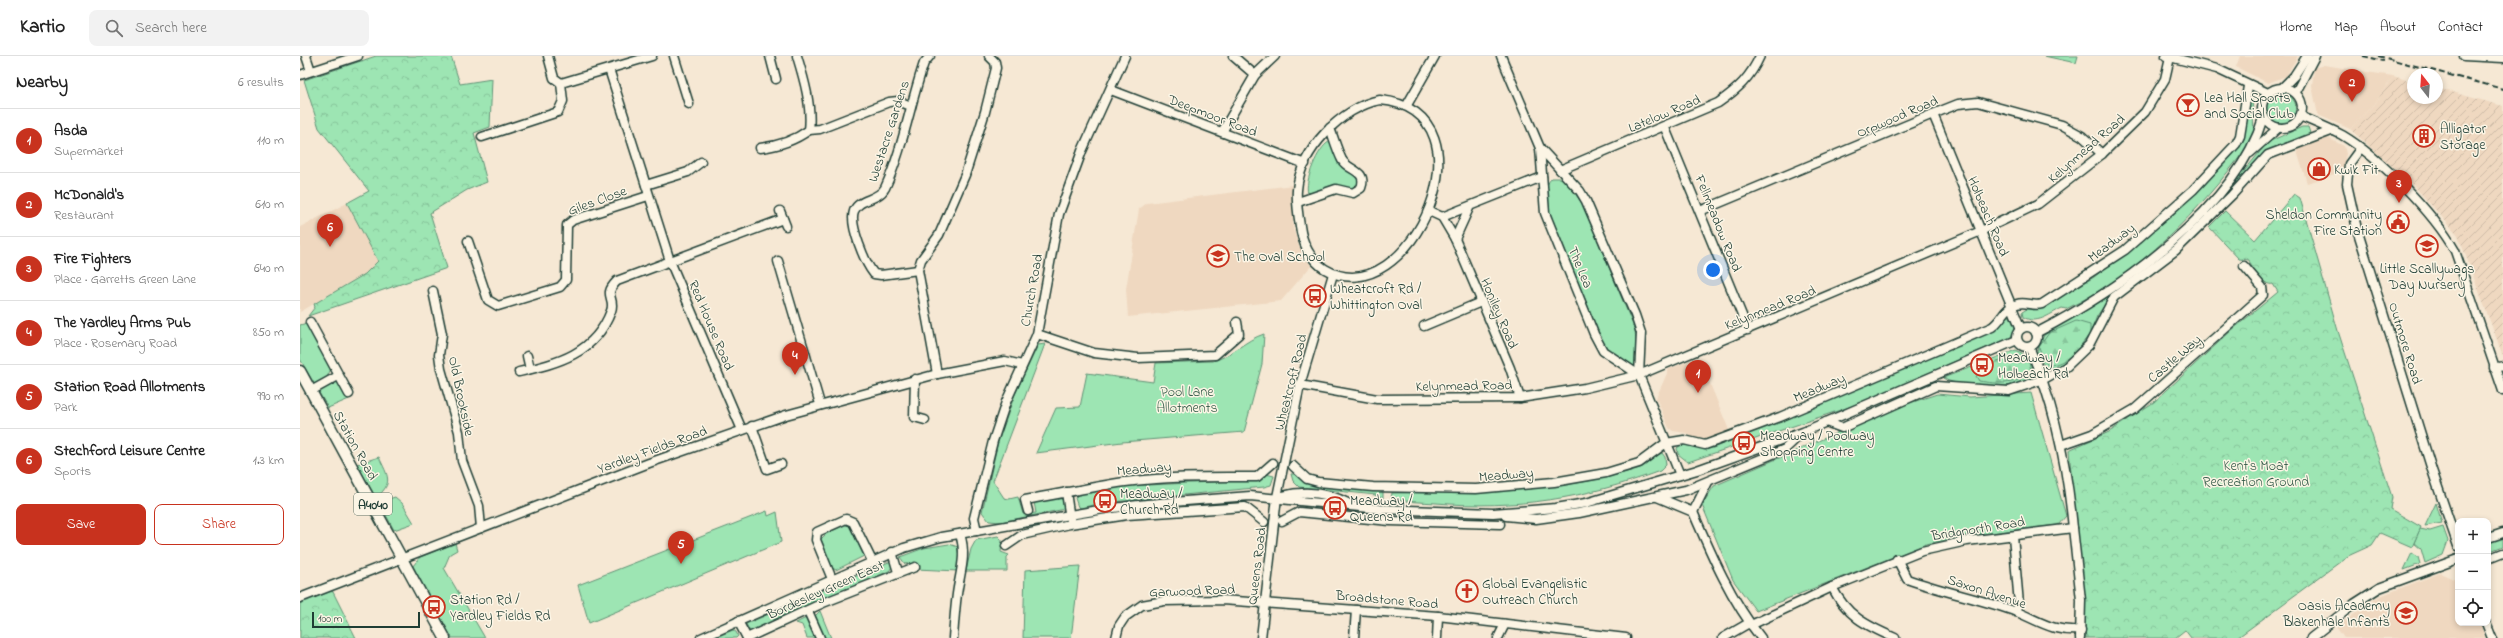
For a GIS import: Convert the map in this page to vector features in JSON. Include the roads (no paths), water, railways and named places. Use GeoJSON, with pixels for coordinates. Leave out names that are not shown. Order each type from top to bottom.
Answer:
{"type":"FeatureCollection","features":[{"type":"Feature","properties":{"kind":"main road","name":"Station Road"},"geometry":{"type":"LineString","coordinates":[[300,371],[445,638]]}},
{"type":"Feature","properties":{"kind":"street"},"geometry":{"type":"LineString","coordinates":[[306,56],[312,72]]}},
{"type":"Feature","properties":{"kind":"street"},"geometry":{"type":"LineString","coordinates":[[300,75],[358,56]]}},
{"type":"Feature","properties":{"kind":"street"},"geometry":{"type":"LineString","coordinates":[[482,137],[558,112],[563,101],[561,83],[554,78],[548,56]]}},
{"type":"Feature","properties":{"kind":"street"},"geometry":{"type":"LineString","coordinates":[[561,83],[652,56]]}},
{"type":"Feature","properties":{"kind":"street"},"geometry":{"type":"LineString","coordinates":[[674,56],[689,104]]}},
{"type":"Feature","properties":{"kind":"street"},"geometry":{"type":"LineString","coordinates":[[770,56],[776,79]]}},
{"type":"Feature","properties":{"kind":"street"},"geometry":{"type":"LineString","coordinates":[[798,56],[806,88],[810,118],[808,130]]}},
{"type":"Feature","properties":{"kind":"street","name":"Westacre Gardens"},"geometry":{"type":"LineString","coordinates":[[918,270],[881,275],[874,274],[865,258],[854,220],[854,211],[860,203],[876,197],[884,190],[924,63],[930,56]]}},
{"type":"Feature","properties":{"kind":"street"},"geometry":{"type":"LineString","coordinates":[[937,374],[918,270],[921,260],[939,235],[965,175],[996,68],[995,62],[989,56]]}},
{"type":"Feature","properties":{"kind":"street","name":"Church Road"},"geometry":{"type":"LineString","coordinates":[[977,531],[974,518],[993,441],[1022,365],[1037,334],[1059,214],[1082,152],[1125,56]]}},
{"type":"Feature","properties":{"kind":"street"},"geometry":{"type":"LineString","coordinates":[[1234,56],[1255,75]]}},
{"type":"Feature","properties":{"kind":"street"},"geometry":{"type":"LineString","coordinates":[[1222,132],[1255,75],[1275,56]]}},
{"type":"Feature","properties":{"kind":"street"},"geometry":{"type":"LineString","coordinates":[[1407,105],[1435,56]]}},
{"type":"Feature","properties":{"kind":"street","name":"The Lea"},"geometry":{"type":"LineString","coordinates":[[1502,56],[1540,148],[1545,213],[1594,334],[1603,351],[1639,375]]}},
{"type":"Feature","properties":{"kind":"street","name":"Latelow Road"},"geometry":{"type":"LineString","coordinates":[[1560,170],[1665,128],[1718,103],[1738,89],[1752,74],[1760,56]]}},
{"type":"Feature","properties":{"kind":"street"},"geometry":{"type":"LineString","coordinates":[[2168,56],[2217,69],[2248,86],[2268,93]]}},
{"type":"Feature","properties":{"kind":"street","name":"Kelynmead Road"},"geometry":{"type":"LineString","coordinates":[[1300,385],[1377,398],[1520,398],[1585,388],[1639,375],[1981,231],[2038,204],[2102,154],[2132,126],[2154,98],[2165,79],[2168,56]]}},
{"type":"Feature","properties":{"kind":"street"},"geometry":{"type":"LineString","coordinates":[[2036,333],[2094,300],[2150,259],[2199,216],[2245,157],[2258,136],[2263,118],[2262,104],[2268,93],[2283,87],[2307,60],[2315,56]]}},
{"type":"Feature","properties":{"kind":"street"},"geometry":{"type":"LineString","coordinates":[[2464,56],[2503,58]]}},
{"type":"Feature","properties":{"kind":"street"},"geometry":{"type":"LineString","coordinates":[[2263,118],[2267,124],[2277,128],[2289,126],[2298,120],[2300,116],[2301,104],[2296,92],[2307,60]]}},
{"type":"Feature","properties":{"kind":"street","name":"Red House Road"},"geometry":{"type":"LineString","coordinates":[[609,69],[646,185],[648,196],[670,261],[742,430]]}},
{"type":"Feature","properties":{"kind":"street","name":"Meadway"},"geometry":{"type":"LineString","coordinates":[[1293,466],[1307,478],[1318,482],[1389,488],[1503,488],[1606,473],[1639,463],[1666,443],[1684,440],[1706,445],[1780,417],[1992,326],[1997,323],[2005,311],[2012,306],[2024,303],[2036,306],[2042,304],[2089,275],[2125,250],[2193,190],[2236,144],[2240,136],[2248,86]]}},
{"type":"Feature","properties":{"kind":"street"},"geometry":{"type":"LineString","coordinates":[[2283,87],[2296,92]]}},
{"type":"Feature","properties":{"kind":"street","name":"Deepmoor Road"},"geometry":{"type":"LineString","coordinates":[[1111,90],[1305,164]]}},
{"type":"Feature","properties":{"kind":"street"},"geometry":{"type":"LineString","coordinates":[[1380,100],[1407,105],[1420,113],[1428,124],[1436,149],[1438,175],[1428,211],[1410,242],[1384,267],[1370,274],[1357,276],[1333,274],[1320,266],[1304,246],[1297,189],[1305,164],[1330,128],[1346,113],[1364,103],[1380,100]]}},
{"type":"Feature","properties":{"kind":"street"},"geometry":{"type":"LineString","coordinates":[[760,148],[777,146],[801,136],[808,130],[820,129],[890,102],[898,101],[911,106]]}},
{"type":"Feature","properties":{"kind":"street","name":"Orpwood Road"},"geometry":{"type":"LineString","coordinates":[[1700,211],[1958,104],[1978,102],[2062,125],[2082,136],[2102,154]]}},
{"type":"Feature","properties":{"kind":"street","name":"Holbeach Road"},"geometry":{"type":"LineString","coordinates":[[1933,114],[2021,329]]}},
{"type":"Feature","properties":{"kind":"street"},"geometry":{"type":"LineString","coordinates":[[2300,116],[2331,131],[2360,149],[2420,203],[2447,237],[2455,251],[2503,391]]}},
{"type":"Feature","properties":{"kind":"street"},"geometry":{"type":"LineString","coordinates":[[1298,202],[1336,189],[1353,193],[1361,188],[1363,181],[1361,175],[1343,162],[1330,128]]}},
{"type":"Feature","properties":{"kind":"street","name":"Fellmeadow Road"},"geometry":{"type":"LineString","coordinates":[[1665,128],[1748,330]]}},
{"type":"Feature","properties":{"kind":"street"},"geometry":{"type":"LineString","coordinates":[[2245,157],[2277,128]]}},
{"type":"Feature","properties":{"kind":"street"},"geometry":{"type":"LineString","coordinates":[[1826,422],[1842,428],[1936,386],[2010,391],[2044,379],[2066,367],[2089,345],[2114,297],[2176,250],[2232,195],[2268,154],[2331,131]]}},
{"type":"Feature","properties":{"kind":"street","name":"The Lea"},"geometry":{"type":"LineString","coordinates":[[1540,148],[1580,190],[1635,315],[1641,332],[1639,375],[1680,474]]}},
{"type":"Feature","properties":{"kind":"street","name":"Outmore Road"},"geometry":{"type":"LineString","coordinates":[[2360,149],[2349,164],[2347,184],[2357,229],[2432,470],[2455,537]]}},
{"type":"Feature","properties":{"kind":"street"},"geometry":{"type":"LineString","coordinates":[[646,185],[688,172],[701,162]]}},
{"type":"Feature","properties":{"kind":"street"},"geometry":{"type":"LineString","coordinates":[[1428,211],[1442,217],[1469,208],[1542,177]]}},
{"type":"Feature","properties":{"kind":"street","name":"Giles Close"},"geometry":{"type":"LineString","coordinates":[[468,241],[488,300],[498,306],[560,286],[566,280],[567,225],[573,220],[648,196]]}},
{"type":"Feature","properties":{"kind":"street"},"geometry":{"type":"LineString","coordinates":[[1455,240],[1469,208]]}},
{"type":"Feature","properties":{"kind":"street","name":"Honiley Road"},"geometry":{"type":"LineString","coordinates":[[1442,217],[1455,240],[1510,368],[1520,398]]}},
{"type":"Feature","properties":{"kind":"street"},"geometry":{"type":"LineString","coordinates":[[519,372],[558,363],[585,347],[602,330],[612,309],[608,294],[610,288],[617,281],[665,265],[670,261],[783,219]]}},
{"type":"Feature","properties":{"kind":"street"},"geometry":{"type":"LineString","coordinates":[[778,261],[820,404]]}},
{"type":"Feature","properties":{"kind":"street","name":"Castle Way"},"geometry":{"type":"LineString","coordinates":[[2061,445],[2092,434],[2135,409],[2263,295],[2262,287],[2244,266]]}},
{"type":"Feature","properties":{"kind":"street","name":"Wheatcroft Road"},"geometry":{"type":"LineString","coordinates":[[1277,497],[1300,385],[1333,274]]}},
{"type":"Feature","properties":{"kind":"street","name":"Old Brookside"},"geometry":{"type":"LineString","coordinates":[[434,291],[442,334],[439,355],[441,369],[459,432],[462,461],[479,506],[481,528]]}},
{"type":"Feature","properties":{"kind":"street"},"geometry":{"type":"LineString","coordinates":[[1424,326],[1481,302]]}},
{"type":"Feature","properties":{"kind":"street"},"geometry":{"type":"LineString","coordinates":[[310,322],[349,394]]}},
{"type":"Feature","properties":{"kind":"street"},"geometry":{"type":"LineString","coordinates":[[1037,334],[1094,353],[1138,358],[1216,355],[1239,334],[1237,322]]}},
{"type":"Feature","properties":{"kind":"street"},"geometry":{"type":"LineString","coordinates":[[2029,327],[2036,333],[2037,339],[2034,344],[2029,347],[2020,345],[2016,336],[2021,329],[2029,327]]}},
{"type":"Feature","properties":{"kind":"street"},"geometry":{"type":"LineString","coordinates":[[1006,546],[1022,536],[1070,524],[1250,496],[1277,497],[1297,492],[1335,496],[1351,506],[1484,513],[1556,508],[1586,503],[1680,474],[1802,432],[2017,340]]}},
{"type":"Feature","properties":{"kind":"street"},"geometry":{"type":"LineString","coordinates":[[2029,347],[2044,379],[2061,445],[2073,528],[2081,600],[2081,634]]}},
{"type":"Feature","properties":{"kind":"street"},"geometry":{"type":"LineString","coordinates":[[528,356],[530,369]]}},
{"type":"Feature","properties":{"kind":"street","name":"Yardley Fields Road"},"geometry":{"type":"LineString","coordinates":[[300,598],[402,557],[752,426],[820,404],[937,374],[1005,361],[1022,365]]}},
{"type":"Feature","properties":{"kind":"street"},"geometry":{"type":"LineString","coordinates":[[2494,368],[2503,366]]}},
{"type":"Feature","properties":{"kind":"street"},"geometry":{"type":"LineString","coordinates":[[311,391],[338,376]]}},
{"type":"Feature","properties":{"kind":"street"},"geometry":{"type":"LineString","coordinates":[[915,379],[914,416],[925,420]]}},
{"type":"Feature","properties":{"kind":"street"},"geometry":{"type":"LineString","coordinates":[[752,426],[767,469],[781,464]]}},
{"type":"Feature","properties":{"kind":"street"},"geometry":{"type":"LineString","coordinates":[[1494,513],[1536,518],[1657,497],[1708,482],[1785,448],[1802,432]]}},
{"type":"Feature","properties":{"kind":"street","name":"Meadway"},"geometry":{"type":"LineString","coordinates":[[1028,511],[1026,500],[1066,492],[1126,482],[1196,477],[1257,477],[1273,463]]}},
{"type":"Feature","properties":{"kind":"street"},"geometry":{"type":"LineString","coordinates":[[1694,512],[1708,482]]}},
{"type":"Feature","properties":{"kind":"street"},"geometry":{"type":"LineString","coordinates":[[1066,492],[1070,524]]}},
{"type":"Feature","properties":{"kind":"street","name":"Queens Road"},"geometry":{"type":"LineString","coordinates":[[1261,638],[1277,497]]}},
{"type":"Feature","properties":{"kind":"street"},"geometry":{"type":"LineString","coordinates":[[1657,497],[1694,512],[1726,584],[1750,624],[1761,638]]}},
{"type":"Feature","properties":{"kind":"street"},"geometry":{"type":"LineString","coordinates":[[953,638],[957,593],[964,559],[964,546],[960,534],[1069,515],[1147,504],[1205,504],[1245,507],[1264,522]]}},
{"type":"Feature","properties":{"kind":"street"},"geometry":{"type":"LineString","coordinates":[[1346,517],[1351,506]]}},
{"type":"Feature","properties":{"kind":"street"},"geometry":{"type":"LineString","coordinates":[[1282,521],[1299,512],[1390,521],[1480,522],[1500,524]]}},
{"type":"Feature","properties":{"kind":"street"},"geometry":{"type":"LineString","coordinates":[[1480,522],[1484,513]]}},
{"type":"Feature","properties":{"kind":"street","name":"Bordesley Green East"},"geometry":{"type":"LineString","coordinates":[[832,579],[816,540],[817,532],[846,519],[853,522],[872,561]]}},
{"type":"Feature","properties":{"kind":"street","name":"Bridgnorth Road"},"geometry":{"type":"LineString","coordinates":[[1750,624],[1897,559],[1940,546],[2073,528]]}},
{"type":"Feature","properties":{"kind":"street"},"geometry":{"type":"LineString","coordinates":[[2491,537],[2503,533]]}},
{"type":"Feature","properties":{"kind":"street","name":"Bordesley Green East"},"geometry":{"type":"LineString","coordinates":[[701,638],[892,552],[941,537],[960,534]]}},
{"type":"Feature","properties":{"kind":"street"},"geometry":{"type":"LineString","coordinates":[[2013,536],[2019,604],[2016,612]]}},
{"type":"Feature","properties":{"kind":"street"},"geometry":{"type":"LineString","coordinates":[[892,552],[898,572]]}},
{"type":"Feature","properties":{"kind":"street"},"geometry":{"type":"LineString","coordinates":[[2491,558],[2503,553]]}},
{"type":"Feature","properties":{"kind":"street","name":"Saxon Avenue"},"geometry":{"type":"LineString","coordinates":[[1897,559],[1907,579],[2016,612],[2050,628],[2081,634]]}},
{"type":"Feature","properties":{"kind":"street"},"geometry":{"type":"LineString","coordinates":[[2311,638],[2354,604],[2379,588],[2455,560]]}},
{"type":"Feature","properties":{"kind":"street","name":"Bordesley Green East"},"geometry":{"type":"LineString","coordinates":[[747,638],[898,572],[915,567]]}},
{"type":"Feature","properties":{"kind":"street"},"geometry":{"type":"LineString","coordinates":[[1832,587],[1841,605],[1852,614],[1872,629],[1895,638]]}},
{"type":"Feature","properties":{"kind":"street","name":"Garwood Road"},"geometry":{"type":"LineString","coordinates":[[1116,638],[1119,626],[1125,617],[1142,605],[1164,601],[1208,600],[1264,602]]}},
{"type":"Feature","properties":{"kind":"street","name":"Broadstone Road"},"geometry":{"type":"LineString","coordinates":[[1264,602],[1438,616],[1626,638]]}},
{"type":"Feature","properties":{"kind":"street"},"geometry":{"type":"LineString","coordinates":[[1354,638],[1356,610]]}},
{"type":"Feature","properties":{"kind":"street"},"geometry":{"type":"LineString","coordinates":[[808,611],[820,638]]}},
{"type":"Feature","properties":{"kind":"street"},"geometry":{"type":"LineString","coordinates":[[1437,638],[1438,616]]}},
{"type":"Feature","properties":{"kind":"street"},"geometry":{"type":"LineString","coordinates":[[738,621],[747,638]]}},
{"type":"Feature","properties":{"kind":"street"},"geometry":{"type":"LineString","coordinates":[[1498,638],[1505,624]]}},
{"type":"Feature","properties":{"kind":"street"},"geometry":{"type":"LineString","coordinates":[[1723,638],[1750,624]]}},
{"type":"Feature","properties":{"kind":"street"},"geometry":{"type":"LineString","coordinates":[[2487,626],[2492,638]]}},
{"type":"Feature","properties":{"kind":"railway"},"geometry":{"type":"LineString","coordinates":[[2363,56],[2384,61]]}},
{"type":"Feature","properties":{"kind":"railway"},"geometry":{"type":"LineString","coordinates":[[2378,56],[2503,89]]}},
{"type":"Feature","properties":{"kind":"place","name":"McDonald's"},"geometry":{"type":"Point","coordinates":[2352,102]}},
{"type":"Feature","properties":{"kind":"place","name":"Lea Hall Sports and Social Club"},"geometry":{"type":"Point","coordinates":[2188,105]}},
{"type":"Feature","properties":{"kind":"place","name":"Alligator Storage"},"geometry":{"type":"Point","coordinates":[2424,136]}},
{"type":"Feature","properties":{"kind":"place","name":"Kwik Fit"},"geometry":{"type":"Point","coordinates":[2319,169]}},
{"type":"Feature","properties":{"kind":"place","name":"Fire Fighters"},"geometry":{"type":"Point","coordinates":[2399,203]}},
{"type":"Feature","properties":{"kind":"place","name":"Sheldon Community Fire Station"},"geometry":{"type":"Point","coordinates":[2398,222]}},
{"type":"Feature","properties":{"kind":"place","name":"Little Scallywags Day Nursery"},"geometry":{"type":"Point","coordinates":[2427,246]}},
{"type":"Feature","properties":{"kind":"place","name":"Stechford Leisure Centre"},"geometry":{"type":"Point","coordinates":[330,247]}},
{"type":"Feature","properties":{"kind":"place","name":"The Oval School"},"geometry":{"type":"Point","coordinates":[1218,256]}},
{"type":"Feature","properties":{"kind":"place","name":"Wheatcroft Rd / Whittington Oval"},"geometry":{"type":"Point","coordinates":[1315,296]}},
{"type":"Feature","properties":{"kind":"place","name":"Meadway / Holbeach Rd"},"geometry":{"type":"Point","coordinates":[1982,365]}},
{"type":"Feature","properties":{"kind":"place","name":"The Yardley Arms Pub"},"geometry":{"type":"Point","coordinates":[795,375]}},
{"type":"Feature","properties":{"kind":"place","name":"Asda"},"geometry":{"type":"Point","coordinates":[1698,393]}},
{"type":"Feature","properties":{"kind":"place","name":"Meadway / Poolway Shopping Centre"},"geometry":{"type":"Point","coordinates":[1744,443]}},
{"type":"Feature","properties":{"kind":"place","name":"Meadway / Church Rd"},"geometry":{"type":"Point","coordinates":[1105,501]}},
{"type":"Feature","properties":{"kind":"place","name":"Meadway / Queens Rd"},"geometry":{"type":"Point","coordinates":[1335,508]}},
{"type":"Feature","properties":{"kind":"place","name":"Station Road Allotments"},"geometry":{"type":"Point","coordinates":[681,564]}},
{"type":"Feature","properties":{"kind":"place","name":"Global Evangelistic Outreach Church"},"geometry":{"type":"Point","coordinates":[1467,591]}},
{"type":"Feature","properties":{"kind":"place","name":"Station Rd / Yardley Fields Rd"},"geometry":{"type":"Point","coordinates":[434,607]}},
{"type":"Feature","properties":{"kind":"place","name":"Oasis Academy Blakenhale Infants"},"geometry":{"type":"Point","coordinates":[2406,613]}},
{"type":"Feature","properties":{"kind":"park label","name":"Pool Lane Allotments"},"geometry":{"type":"Point","coordinates":[1187,400]}},
{"type":"Feature","properties":{"kind":"park label","name":"Kent's Moat Recreation Ground"},"geometry":{"type":"Point","coordinates":[2256,474]}}]}
